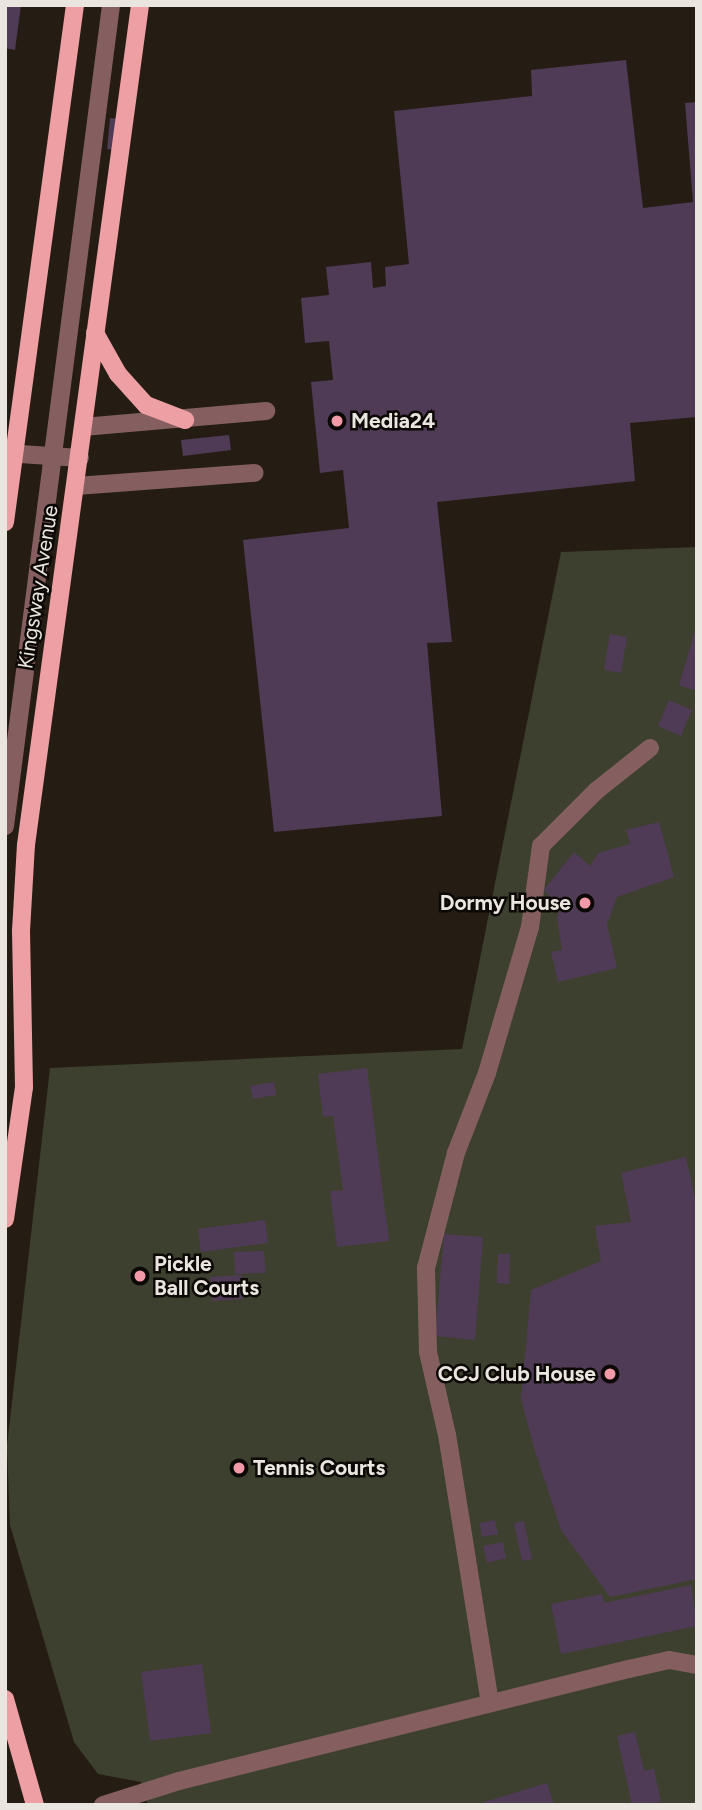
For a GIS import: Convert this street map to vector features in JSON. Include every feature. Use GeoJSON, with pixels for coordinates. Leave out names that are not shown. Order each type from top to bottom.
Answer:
{"type":"FeatureCollection","features":[{"type":"Feature","properties":{"kind":"main road","name":"Kingsway Avenue"},"geometry":{"type":"LineString","coordinates":[[5,522],[9,454],[75,5]]}},
{"type":"Feature","properties":{"kind":"main road","name":"Kingsway Avenue"},"geometry":{"type":"LineString","coordinates":[[5,1219],[24,1087],[22,931],[26,845],[140,5]]}},
{"type":"Feature","properties":{"kind":"main road"},"geometry":{"type":"LineString","coordinates":[[95,333],[118,374],[146,405],[185,420]]}},
{"type":"Feature","properties":{"kind":"main road"},"geometry":{"type":"LineString","coordinates":[[5,1699],[36,1805]]}},
{"type":"Feature","properties":{"kind":"street"},"geometry":{"type":"LineString","coordinates":[[5,826],[50,455],[111,5]]}},
{"type":"Feature","properties":{"kind":"street"},"geometry":{"type":"LineString","coordinates":[[83,427],[266,411]]}},
{"type":"Feature","properties":{"kind":"street"},"geometry":{"type":"LineString","coordinates":[[9,454],[80,458]]}},
{"type":"Feature","properties":{"kind":"street"},"geometry":{"type":"LineString","coordinates":[[76,486],[255,472]]}},
{"type":"Feature","properties":{"kind":"street"},"geometry":{"type":"LineString","coordinates":[[490,1703],[447,1436],[428,1352],[426,1268],[456,1153],[487,1073],[530,927],[541,846],[596,791],[650,748]]}},
{"type":"Feature","properties":{"kind":"street"},"geometry":{"type":"LineString","coordinates":[[103,1805],[490,1703],[669,1660],[697,1665]]}},
{"type":"Feature","properties":{"kind":"green space"},"geometry":{"type":"Polygon","coordinates":[[[697,547],[697,1805],[148,1805],[141,1782],[98,1774],[74,1742],[10,1525],[7,1446],[50,1068],[462,1049],[561,552],[697,547]]]}},
{"type":"Feature","properties":{"kind":"building"},"geometry":{"type":"Polygon","coordinates":[[[5,5],[21,5],[15,50],[5,48],[5,5]]]}},
{"type":"Feature","properties":{"kind":"building"},"geometry":{"type":"Polygon","coordinates":[[[626,60],[643,208],[693,202],[685,103],[697,102],[697,417],[630,423],[635,481],[437,502],[452,642],[427,643],[442,816],[274,832],[243,540],[349,528],[343,470],[320,473],[311,382],[333,380],[329,341],[305,343],[301,298],[329,295],[326,267],[371,262],[373,288],[386,286],[385,267],[409,264],[394,111],[532,96],[531,70],[626,60]]]}},
{"type":"Feature","properties":{"kind":"building"},"geometry":{"type":"Polygon","coordinates":[[[110,118],[122,119],[120,151],[107,149],[110,118]]]}},
{"type":"Feature","properties":{"kind":"building"},"geometry":{"type":"Polygon","coordinates":[[[229,435],[231,450],[183,456],[181,440],[229,435]]]}},
{"type":"Feature","properties":{"kind":"building"},"geometry":{"type":"Polygon","coordinates":[[[697,627],[697,691],[679,685],[697,627]]]}},
{"type":"Feature","properties":{"kind":"building"},"geometry":{"type":"Polygon","coordinates":[[[610,634],[627,637],[621,673],[604,670],[610,634]]]}},
{"type":"Feature","properties":{"kind":"building"},"geometry":{"type":"Polygon","coordinates":[[[669,700],[692,710],[681,736],[658,726],[669,700]]]}},
{"type":"Feature","properties":{"kind":"building","name":"Dormy House"},"geometry":{"type":"Polygon","coordinates":[[[659,822],[674,877],[617,897],[607,924],[617,968],[558,982],[551,952],[562,950],[557,918],[560,908],[544,890],[574,852],[590,866],[598,853],[630,844],[626,830],[659,822]]]}},
{"type":"Feature","properties":{"kind":"building"},"geometry":{"type":"Polygon","coordinates":[[[367,1068],[389,1241],[337,1247],[330,1191],[343,1190],[333,1116],[323,1117],[318,1074],[367,1068]]]}},
{"type":"Feature","properties":{"kind":"building"},"geometry":{"type":"Polygon","coordinates":[[[274,1082],[276,1095],[253,1099],[250,1086],[274,1082]]]}},
{"type":"Feature","properties":{"kind":"building","name":"CCJ Club House"},"geometry":{"type":"Polygon","coordinates":[[[686,1157],[697,1208],[697,1579],[610,1597],[561,1530],[521,1399],[531,1290],[601,1261],[595,1226],[631,1222],[621,1173],[686,1157]]]}},
{"type":"Feature","properties":{"kind":"building"},"geometry":{"type":"Polygon","coordinates":[[[265,1220],[268,1243],[201,1252],[198,1229],[265,1220]]]}},
{"type":"Feature","properties":{"kind":"building"},"geometry":{"type":"Polygon","coordinates":[[[444,1234],[483,1237],[475,1340],[435,1336],[444,1234]]]}},
{"type":"Feature","properties":{"kind":"building"},"geometry":{"type":"Polygon","coordinates":[[[264,1251],[266,1273],[235,1274],[234,1252],[264,1251]]]}},
{"type":"Feature","properties":{"kind":"building"},"geometry":{"type":"Polygon","coordinates":[[[498,1254],[510,1254],[509,1284],[497,1283],[498,1254]]]}},
{"type":"Feature","properties":{"kind":"building"},"geometry":{"type":"Polygon","coordinates":[[[242,1275],[243,1299],[212,1301],[210,1277],[242,1275]]]}},
{"type":"Feature","properties":{"kind":"building"},"geometry":{"type":"Polygon","coordinates":[[[495,1520],[498,1534],[482,1537],[480,1523],[495,1520]]]}},
{"type":"Feature","properties":{"kind":"building"},"geometry":{"type":"Polygon","coordinates":[[[524,1521],[532,1559],[522,1561],[514,1523],[524,1521]]]}},
{"type":"Feature","properties":{"kind":"building"},"geometry":{"type":"Polygon","coordinates":[[[503,1542],[506,1558],[487,1563],[483,1546],[503,1542]]]}},
{"type":"Feature","properties":{"kind":"building"},"geometry":{"type":"Polygon","coordinates":[[[691,1585],[697,1626],[561,1654],[551,1604],[602,1594],[604,1603],[691,1585]]]}},
{"type":"Feature","properties":{"kind":"building"},"geometry":{"type":"Polygon","coordinates":[[[202,1664],[211,1733],[150,1741],[141,1672],[202,1664]]]}},
{"type":"Feature","properties":{"kind":"building"},"geometry":{"type":"Polygon","coordinates":[[[635,1732],[644,1771],[654,1769],[661,1802],[632,1805],[617,1736],[635,1732]]]}},
{"type":"Feature","properties":{"kind":"building"},"geometry":{"type":"Polygon","coordinates":[[[547,1783],[554,1805],[485,1805],[484,1802],[547,1783]]]}},
{"type":"Feature","properties":{"kind":"place","name":"Media24"},"geometry":{"type":"Point","coordinates":[337,421]}},
{"type":"Feature","properties":{"kind":"place","name":"Dormy House"},"geometry":{"type":"Point","coordinates":[585,903]}},
{"type":"Feature","properties":{"kind":"place","name":"Pickle Ball Courts"},"geometry":{"type":"Point","coordinates":[140,1276]}},
{"type":"Feature","properties":{"kind":"place","name":"CCJ Club House"},"geometry":{"type":"Point","coordinates":[610,1374]}},
{"type":"Feature","properties":{"kind":"place","name":"Tennis Courts"},"geometry":{"type":"Point","coordinates":[239,1468]}}]}
